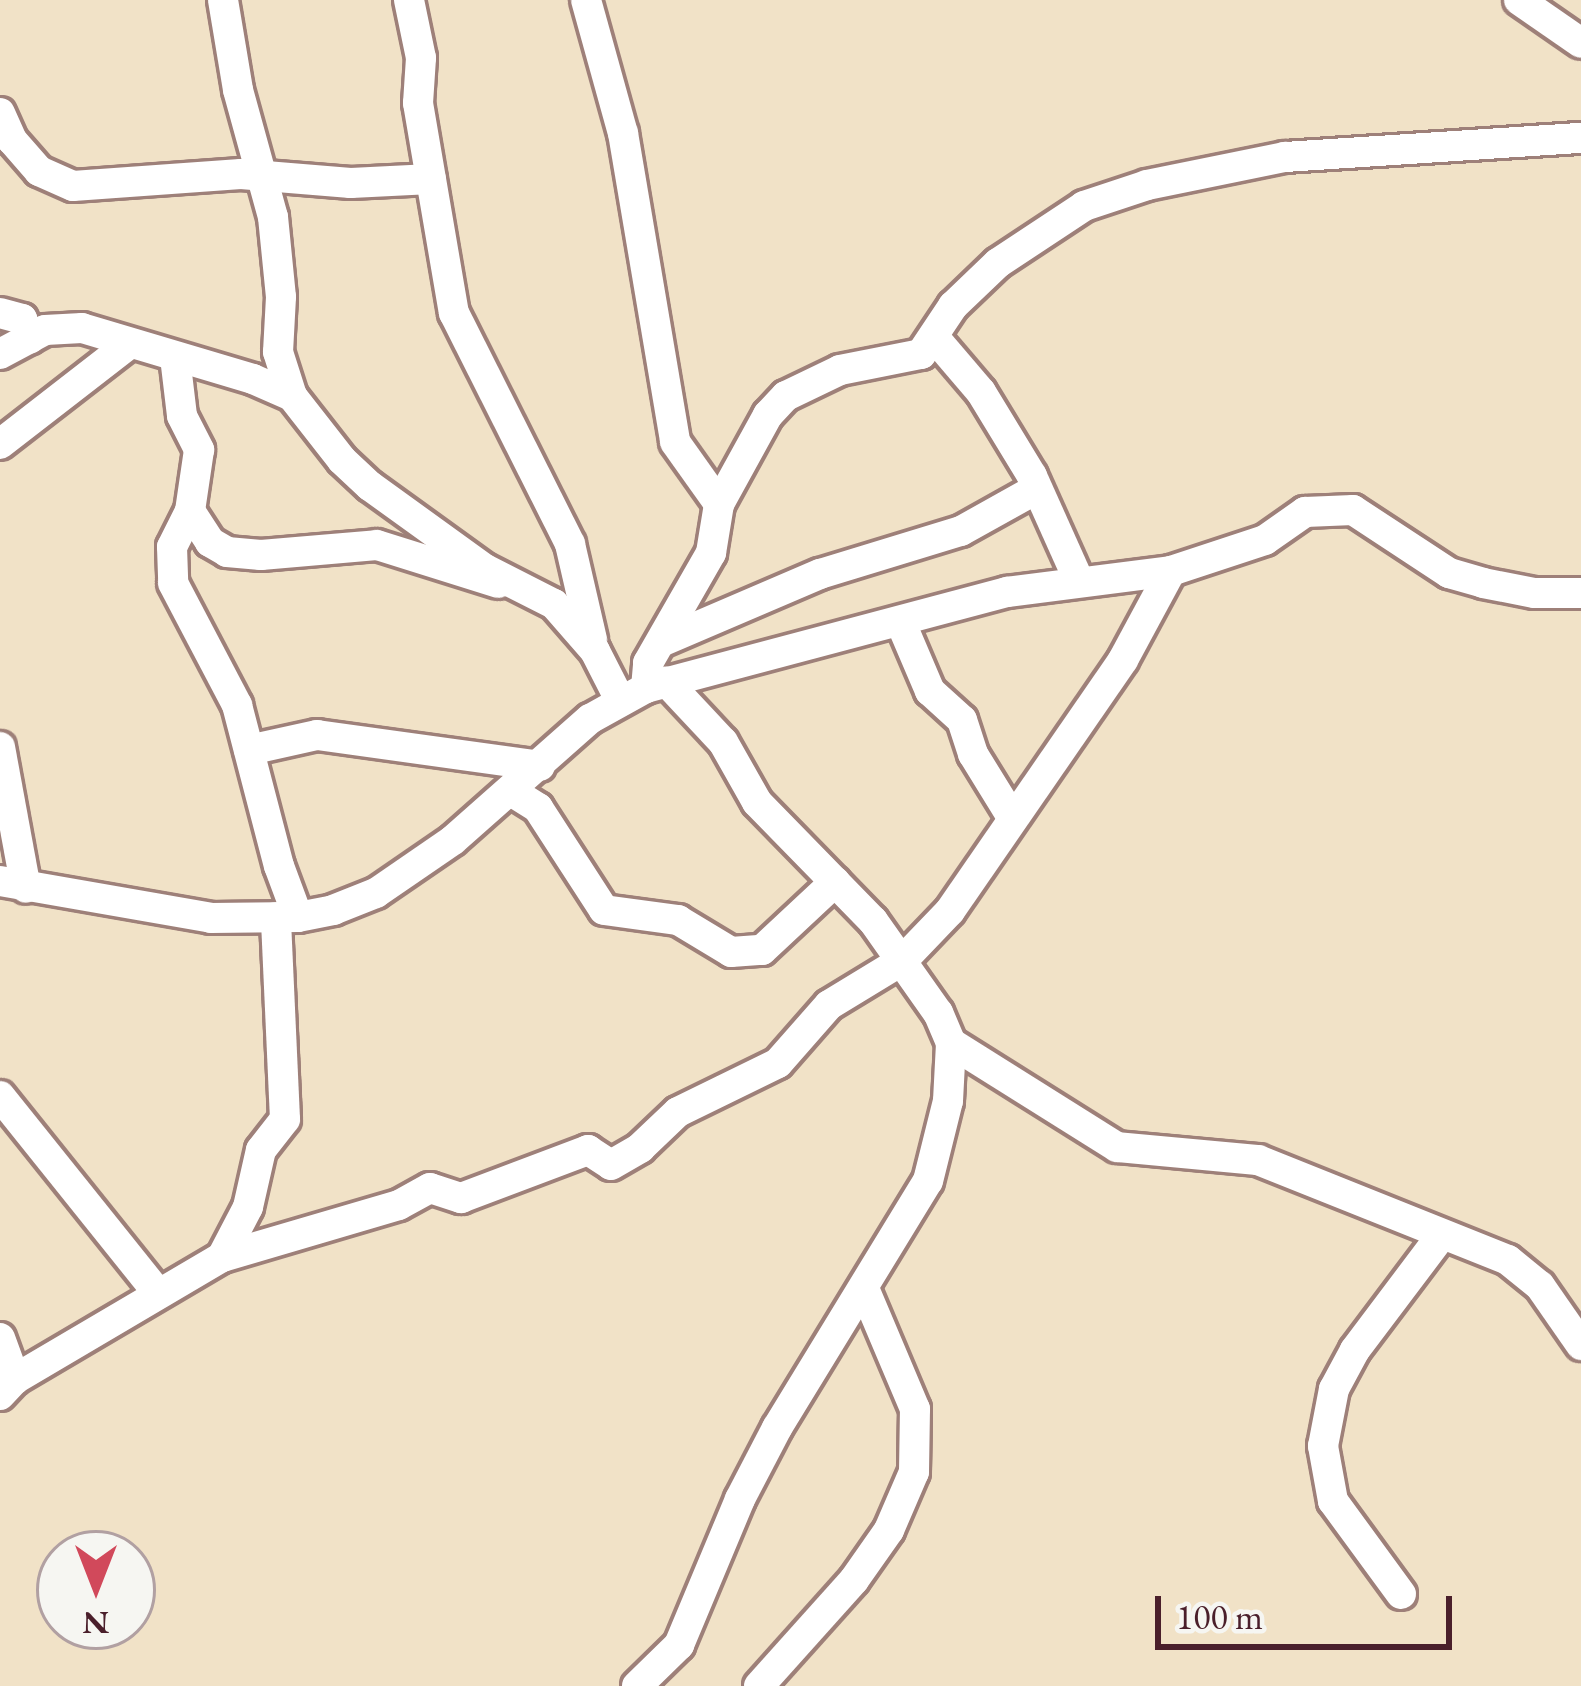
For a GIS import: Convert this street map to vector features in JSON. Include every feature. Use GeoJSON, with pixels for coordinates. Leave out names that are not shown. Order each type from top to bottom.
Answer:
{"type":"FeatureCollection","features":[{"type":"Feature","properties":{"kind":"street"},"geometry":{"type":"LineString","coordinates":[[223,0],[238,89],[262,175],[280,283],[278,352],[292,397],[342,460],[370,486],[516,585],[554,604],[596,651],[644,690],[723,742],[757,802],[903,960],[938,1012],[951,1043],[948,1101],[928,1181],[740,1499],[679,1645],[637,1686]]}},
{"type":"Feature","properties":{"kind":"street"},"geometry":{"type":"LineString","coordinates":[[409,0],[421,58],[418,103],[454,314],[570,544],[596,651]]}},
{"type":"Feature","properties":{"kind":"street"},"geometry":{"type":"LineString","coordinates":[[586,0],[622,134],[675,442],[719,504]]}},
{"type":"Feature","properties":{"kind":"street"},"geometry":{"type":"LineString","coordinates":[[1519,0],[1581,43]]}},
{"type":"Feature","properties":{"kind":"street"},"geometry":{"type":"LineString","coordinates":[[0,113],[12,140],[39,171],[74,186],[262,175],[351,183],[431,179]]}},
{"type":"Feature","properties":{"kind":"street"},"geometry":{"type":"LineString","coordinates":[[644,690],[645,673],[711,553],[719,504],[768,415],[786,396],[849,367],[910,359],[934,338],[953,306],[998,263],[1084,206],[1147,184],[1330,152],[1469,149],[1581,138]]}},
{"type":"Feature","properties":{"kind":"street"},"geometry":{"type":"LineString","coordinates":[[0,313],[22,319],[30,338]]}},
{"type":"Feature","properties":{"kind":"street"},"geometry":{"type":"LineString","coordinates":[[0,354],[45,330],[82,328],[292,397]]}},
{"type":"Feature","properties":{"kind":"street"},"geometry":{"type":"LineString","coordinates":[[934,338],[981,392],[1036,489],[1078,581]]}},
{"type":"Feature","properties":{"kind":"street"},"geometry":{"type":"LineString","coordinates":[[0,444],[129,344]]}},
{"type":"Feature","properties":{"kind":"street"},"geometry":{"type":"LineString","coordinates":[[176,357],[182,416],[199,450],[190,511],[172,547],[173,583],[237,705],[287,917],[285,1120],[261,1150],[248,1208],[222,1257]]}},
{"type":"Feature","properties":{"kind":"street"},"geometry":{"type":"LineString","coordinates":[[661,642],[820,574],[961,531],[1036,489]]}},
{"type":"Feature","properties":{"kind":"street"},"geometry":{"type":"LineString","coordinates":[[0,747],[13,884],[152,911],[287,917],[376,892],[452,840],[590,719],[644,690],[1007,592],[1171,571],[1265,540],[1305,512],[1345,508],[1449,572],[1508,590],[1581,593]]}},
{"type":"Feature","properties":{"kind":"street"},"geometry":{"type":"LineString","coordinates":[[190,511],[202,533],[227,552],[319,552],[364,543],[464,577],[516,585]]}},
{"type":"Feature","properties":{"kind":"street"},"geometry":{"type":"LineString","coordinates":[[0,1339],[8,1387],[222,1257],[399,1205],[430,1188],[461,1198],[587,1150],[611,1165],[640,1148],[678,1112],[778,1063],[829,1005],[903,960],[950,910],[1124,660],[1171,571]]}},
{"type":"Feature","properties":{"kind":"street"},"geometry":{"type":"LineString","coordinates":[[901,623],[929,691],[962,720],[974,754],[1013,819]]}},
{"type":"Feature","properties":{"kind":"street"},"geometry":{"type":"LineString","coordinates":[[249,750],[317,735],[540,766]]}},
{"type":"Feature","properties":{"kind":"street"},"geometry":{"type":"LineString","coordinates":[[511,790],[538,808],[604,910],[678,920],[731,952],[763,950],[835,882]]}},
{"type":"Feature","properties":{"kind":"street"},"geometry":{"type":"LineString","coordinates":[[951,1043],[1117,1147],[1258,1160],[1440,1237],[1508,1260],[1540,1286],[1581,1345]]}},
{"type":"Feature","properties":{"kind":"street"},"geometry":{"type":"LineString","coordinates":[[0,1096],[158,1293]]}},
{"type":"Feature","properties":{"kind":"street"},"geometry":{"type":"LineString","coordinates":[[1401,1594],[1333,1502],[1323,1446],[1334,1389],[1355,1350],[1440,1237]]}},
{"type":"Feature","properties":{"kind":"street"},"geometry":{"type":"LineString","coordinates":[[759,1686],[854,1580],[889,1530],[914,1472],[916,1409],[864,1288]]}}]}
